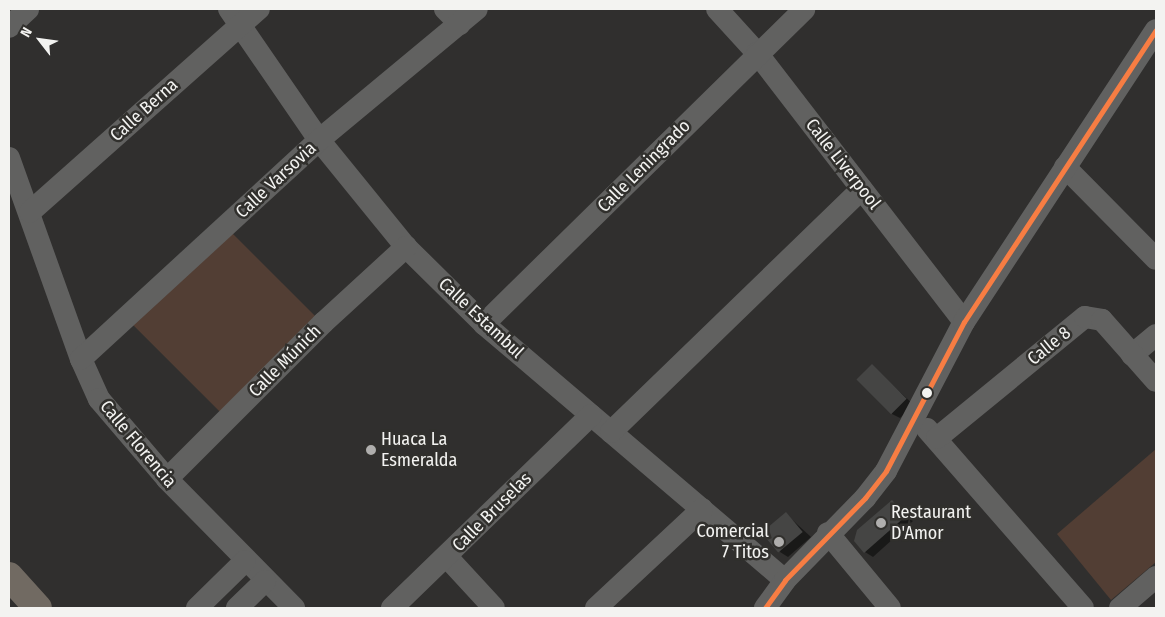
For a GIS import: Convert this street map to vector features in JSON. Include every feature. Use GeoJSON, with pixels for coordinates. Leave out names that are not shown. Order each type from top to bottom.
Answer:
{"type":"FeatureCollection","features":[{"type":"Feature","properties":{"kind":"main road"},"geometry":{"type":"LineString","coordinates":[[9,576],[38,608]]}},
{"type":"Feature","properties":{"kind":"street"},"geometry":{"type":"LineString","coordinates":[[9,27],[28,9]]}},
{"type":"Feature","properties":{"kind":"street","name":"Calle Berna"},"geometry":{"type":"LineString","coordinates":[[30,212],[234,17],[259,9]]}},
{"type":"Feature","properties":{"kind":"street","name":"Calle Varsovia"},"geometry":{"type":"LineString","coordinates":[[81,359],[453,16],[477,9]]}},
{"type":"Feature","properties":{"kind":"street","name":"Calle Liverpool"},"geometry":{"type":"LineString","coordinates":[[717,9],[758,53],[964,322]]}},
{"type":"Feature","properties":{"kind":"street","name":"Calle Leningrado"},"geometry":{"type":"LineString","coordinates":[[484,324],[804,9]]}},
{"type":"Feature","properties":{"kind":"street","name":"Calle Estambul"},"geometry":{"type":"LineString","coordinates":[[234,17],[319,140],[406,247],[484,324],[785,580]]}},
{"type":"Feature","properties":{"kind":"street"},"geometry":{"type":"LineString","coordinates":[[765,608],[785,580],[828,533],[864,498],[886,472],[964,322],[1156,30]]}},
{"type":"Feature","properties":{"kind":"street","name":"Calle Florencia"},"geometry":{"type":"LineString","coordinates":[[9,158],[30,212],[81,359],[99,399],[167,479],[245,561],[294,608]]}},
{"type":"Feature","properties":{"kind":"street"},"geometry":{"type":"LineString","coordinates":[[1065,166],[1156,259]]}},
{"type":"Feature","properties":{"kind":"street"},"geometry":{"type":"LineString","coordinates":[[611,432],[862,188]]}},
{"type":"Feature","properties":{"kind":"street","name":"Calle Múnich"},"geometry":{"type":"LineString","coordinates":[[167,479],[323,323],[406,247]]}},
{"type":"Feature","properties":{"kind":"street","name":"Calle 8"},"geometry":{"type":"LineString","coordinates":[[937,438],[1085,317],[1102,320],[1156,381]]}},
{"type":"Feature","properties":{"kind":"street"},"geometry":{"type":"LineString","coordinates":[[1132,355],[1156,335]]}},
{"type":"Feature","properties":{"kind":"street","name":"Calle Bruselas"},"geometry":{"type":"LineString","coordinates":[[392,608],[447,557],[591,415]]}},
{"type":"Feature","properties":{"kind":"street"},"geometry":{"type":"LineString","coordinates":[[914,416],[937,438],[1083,608]]}},
{"type":"Feature","properties":{"kind":"street"},"geometry":{"type":"LineString","coordinates":[[596,608],[702,509]]}},
{"type":"Feature","properties":{"kind":"street"},"geometry":{"type":"LineString","coordinates":[[828,533],[890,608]]}},
{"type":"Feature","properties":{"kind":"street"},"geometry":{"type":"LineString","coordinates":[[447,557],[494,608]]}},
{"type":"Feature","properties":{"kind":"street"},"geometry":{"type":"LineString","coordinates":[[197,608],[245,561]]}},
{"type":"Feature","properties":{"kind":"street"},"geometry":{"type":"LineString","coordinates":[[1120,608],[1156,576]]}},
{"type":"Feature","properties":{"kind":"street"},"geometry":{"type":"LineString","coordinates":[[236,608],[265,581]]}},
{"type":"Feature","properties":{"kind":"shaded area"},"geometry":{"type":"Polygon","coordinates":[[[225,226],[323,324],[227,419],[130,321],[225,226]]]}},
{"type":"Feature","properties":{"kind":"shaded area"},"geometry":{"type":"Polygon","coordinates":[[[1156,449],[1156,562],[1111,600],[1057,534],[1156,449]]]}},
{"type":"Feature","properties":{"kind":"building"},"geometry":{"type":"Polygon","coordinates":[[[872,364],[907,399],[891,414],[856,380],[872,364]]]}},
{"type":"Feature","properties":{"kind":"building","name":"Restaurant D'Amor"},"geometry":{"type":"Polygon","coordinates":[[[892,500],[906,516],[864,553],[854,541],[857,530],[892,500]]]}},
{"type":"Feature","properties":{"kind":"building"},"geometry":{"type":"Polygon","coordinates":[[[786,512],[803,532],[778,552],[761,533],[786,512]]]}},
{"type":"Feature","properties":{"kind":"transit line"},"geometry":{"type":"LineString","coordinates":[[765,608],[785,580],[865,498],[886,471],[964,322],[1156,30]]}},
{"type":"Feature","properties":{"kind":"place","name":"Huaca La Esmeralda"},"geometry":{"type":"Point","coordinates":[371,450]}},
{"type":"Feature","properties":{"kind":"place","name":"Restaurant D'Amor"},"geometry":{"type":"Point","coordinates":[881,523]}},
{"type":"Feature","properties":{"kind":"place","name":"Comercial 7 Titos"},"geometry":{"type":"Point","coordinates":[779,542]}}]}
